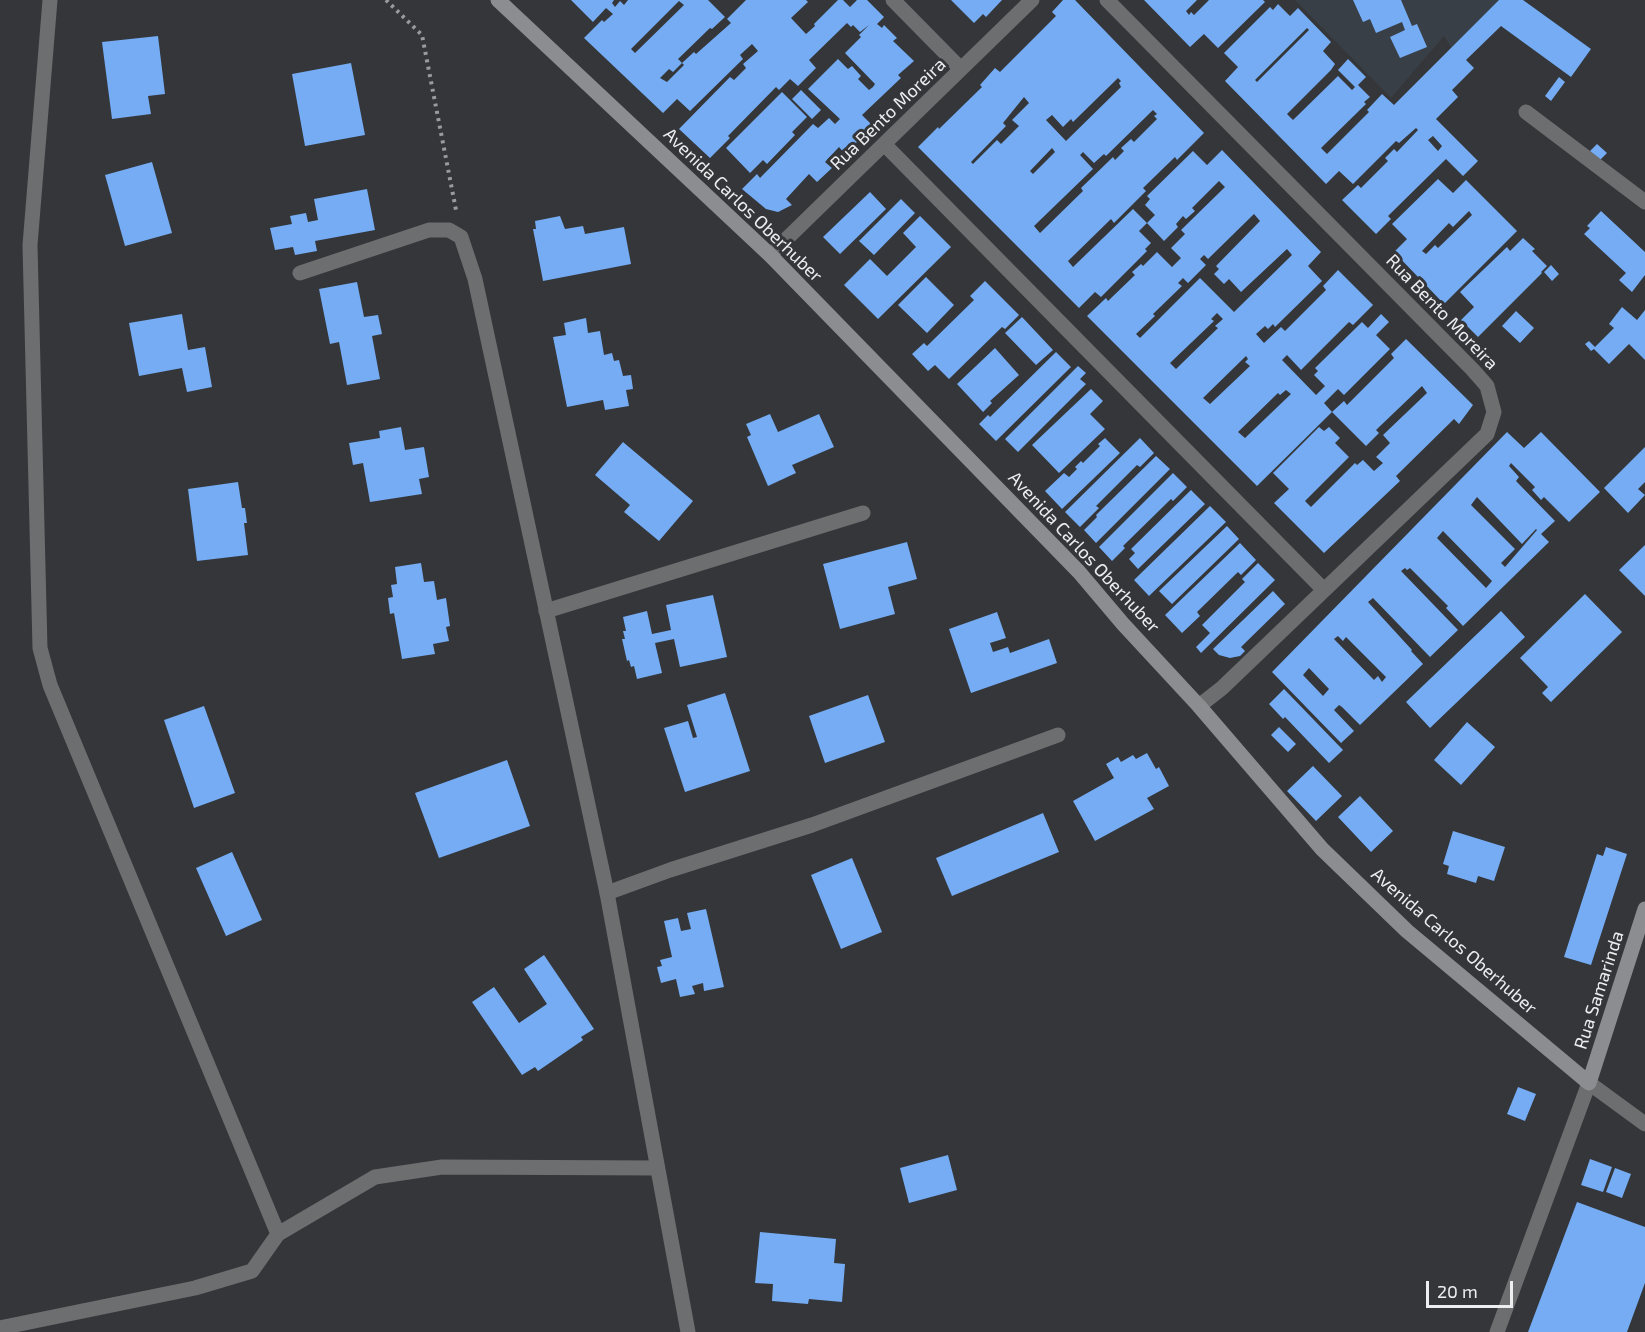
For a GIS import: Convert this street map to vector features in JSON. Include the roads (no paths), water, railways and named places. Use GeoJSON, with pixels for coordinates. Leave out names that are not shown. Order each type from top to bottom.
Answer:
{"type":"FeatureCollection","features":[{"type":"Feature","properties":{"kind":"main road","name":"Avenida Carlos Oberhuber"},"geometry":{"type":"LineString","coordinates":[[498,0],[770,255],[1079,572],[1123,624],[1199,706],[1322,849],[1407,931],[1589,1083]]}},
{"type":"Feature","properties":{"kind":"main road","name":"Rua Samarinda"},"geometry":{"type":"LineString","coordinates":[[1589,1083],[1645,909]]}},
{"type":"Feature","properties":{"kind":"street"},"geometry":{"type":"LineString","coordinates":[[50,0],[30,245],[40,648],[50,685],[278,1234]]}},
{"type":"Feature","properties":{"kind":"street"},"geometry":{"type":"LineString","coordinates":[[893,0],[961,69]]}},
{"type":"Feature","properties":{"kind":"street","name":"Rua Bento Moreira"},"geometry":{"type":"LineString","coordinates":[[770,255],[1032,0]]}},
{"type":"Feature","properties":{"kind":"street","name":"Rua Bento Moreira"},"geometry":{"type":"LineString","coordinates":[[1107,0],[1487,386],[1494,412],[1486,434],[1222,688],[1199,706]]}},
{"type":"Feature","properties":{"kind":"street"},"geometry":{"type":"LineString","coordinates":[[1526,112],[1645,202]]}},
{"type":"Feature","properties":{"kind":"street"},"geometry":{"type":"LineString","coordinates":[[885,145],[1323,589]]}},
{"type":"Feature","properties":{"kind":"street"},"geometry":{"type":"LineString","coordinates":[[300,273],[429,230],[449,230],[461,237],[475,279],[607,893],[688,1332]]}},
{"type":"Feature","properties":{"kind":"street"},"geometry":{"type":"LineString","coordinates":[[546,611],[863,513]]}},
{"type":"Feature","properties":{"kind":"street"},"geometry":{"type":"LineString","coordinates":[[607,893],[670,870],[812,825],[1058,735]]}},
{"type":"Feature","properties":{"kind":"street"},"geometry":{"type":"LineString","coordinates":[[1497,1332],[1589,1083]]}},
{"type":"Feature","properties":{"kind":"street","name":"Avenida Carlos Oberhuber"},"geometry":{"type":"LineString","coordinates":[[1589,1083],[1645,1124]]}},
{"type":"Feature","properties":{"kind":"street"},"geometry":{"type":"LineString","coordinates":[[0,1328],[195,1288],[252,1271],[278,1234],[375,1177],[442,1167],[657,1168]]}}]}
